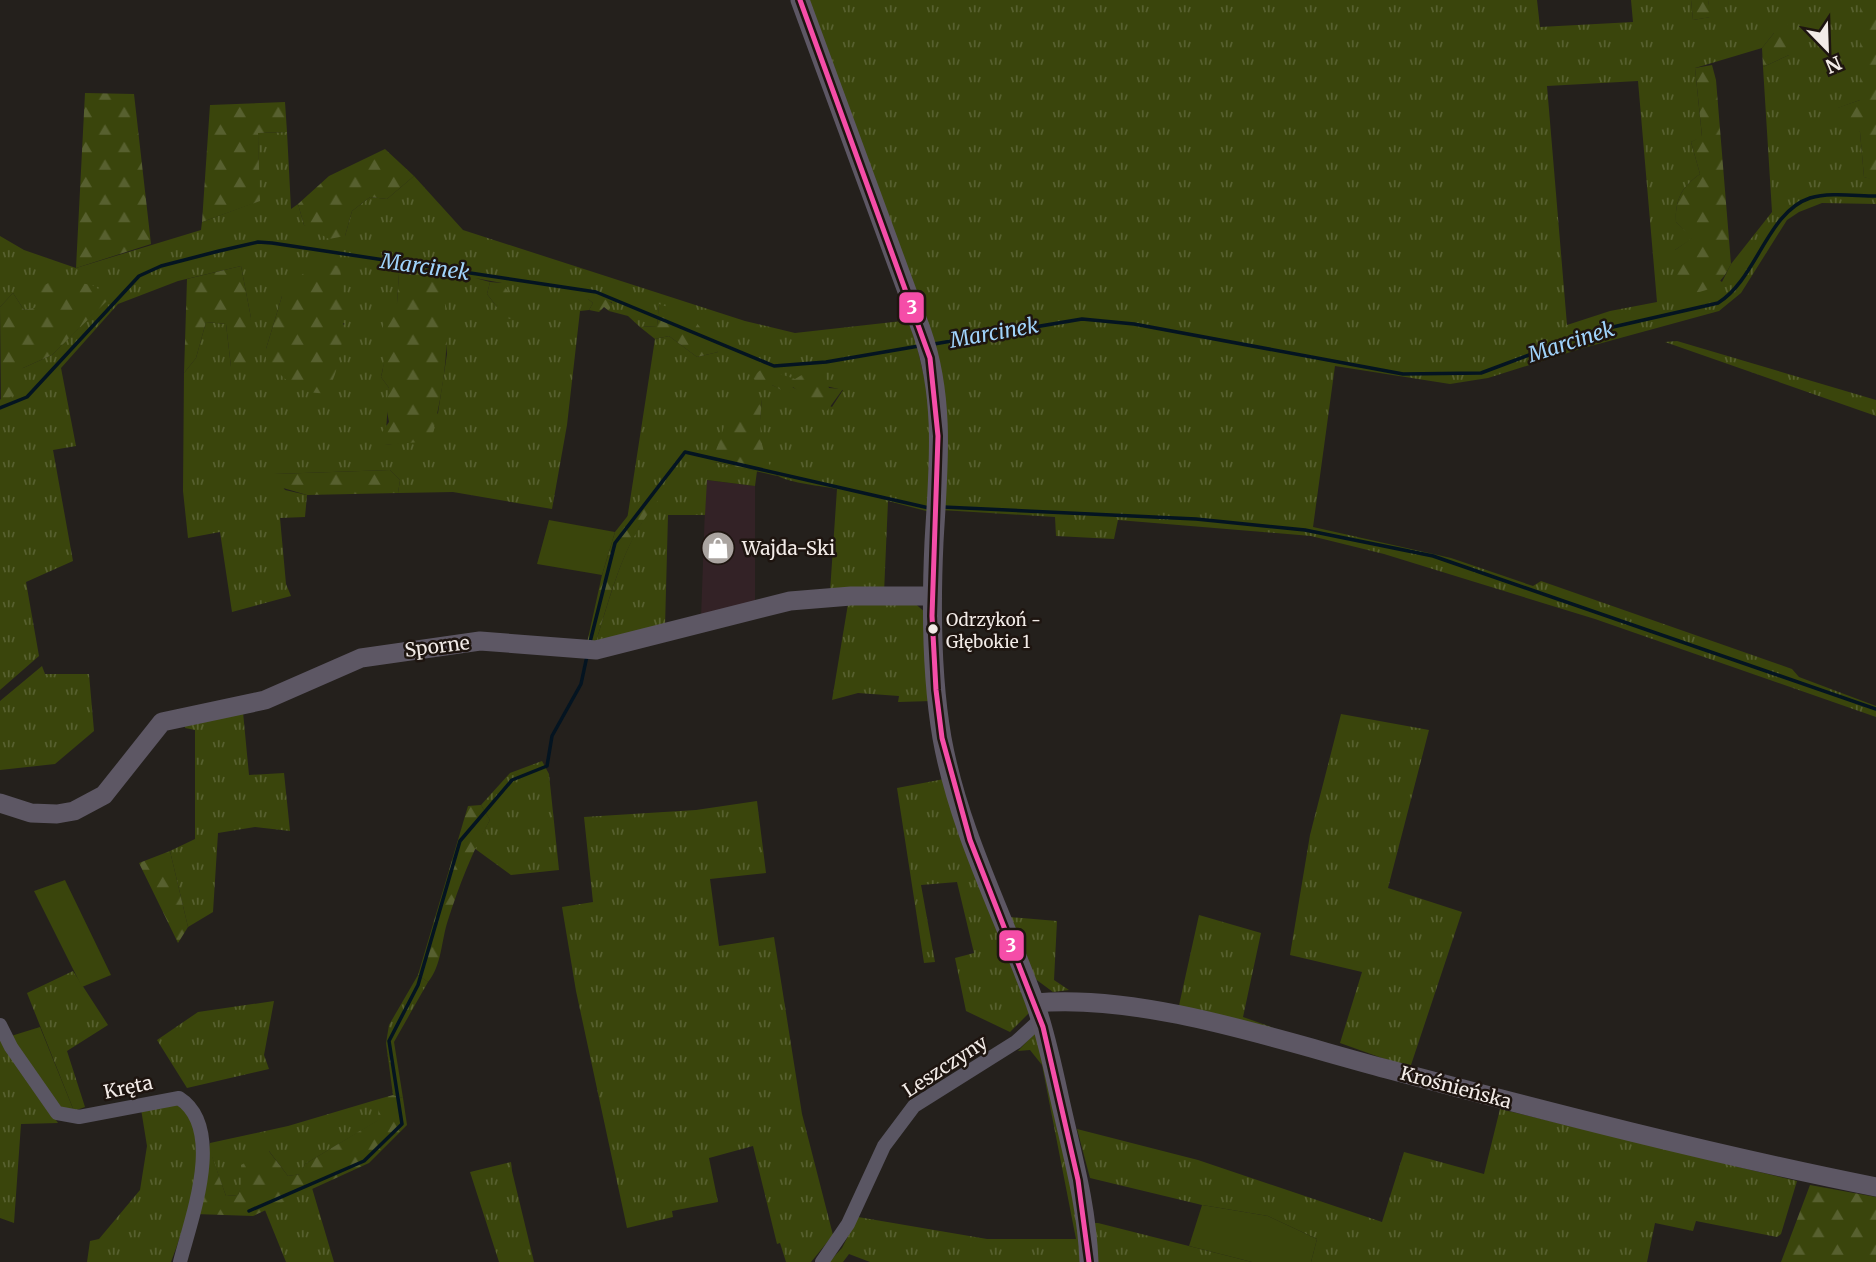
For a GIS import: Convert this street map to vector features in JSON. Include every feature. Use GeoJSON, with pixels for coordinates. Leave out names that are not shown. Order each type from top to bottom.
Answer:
{"type":"FeatureCollection","features":[{"type":"Feature","properties":{"kind":"street"},"geometry":{"type":"LineString","coordinates":[[800,0],[926,344],[939,428],[927,596],[949,778],[974,850],[1038,1011],[1079,1173],[1090,1262]]}},
{"type":"Feature","properties":{"kind":"street","name":"Sporne"},"geometry":{"type":"LineString","coordinates":[[0,803],[31,813],[57,814],[95,803],[124,773],[162,722],[265,700],[360,658],[480,641],[588,650],[647,640],[790,601],[851,596],[927,596]]}},
{"type":"Feature","properties":{"kind":"street","name":"Krośnieńska"},"geometry":{"type":"LineString","coordinates":[[1038,1011],[1084,1000],[1221,1025],[1600,1126],[1876,1187]]}},
{"type":"Feature","properties":{"kind":"street","name":"Leszczyny"},"geometry":{"type":"LineString","coordinates":[[822,1262],[848,1224],[884,1146],[914,1106],[1016,1042],[1038,1011]]}},
{"type":"Feature","properties":{"kind":"street","name":"Kręta"},"geometry":{"type":"LineString","coordinates":[[0,1025],[11,1047],[57,1113],[79,1117],[179,1098],[194,1110],[204,1155],[180,1262]]}},
{"type":"Feature","properties":{"kind":"shaded area"},"geometry":{"type":"Polygon","coordinates":[[[706,480],[755,486],[755,604],[701,618],[706,480]]]}},
{"type":"Feature","properties":{"kind":"green space"},"geometry":{"type":"Polygon","coordinates":[[[807,0],[1537,0],[1540,27],[1633,22],[1631,0],[1691,0],[1693,20],[1710,17],[1708,0],[1860,0],[1860,100],[1838,108],[1860,132],[1864,177],[1876,180],[1876,204],[1822,203],[1787,220],[1741,293],[1719,311],[1580,349],[1488,378],[1450,384],[1335,366],[1313,527],[1451,558],[1533,586],[1541,581],[1792,669],[1799,677],[1876,706],[1876,717],[1595,619],[1384,554],[1311,536],[1118,520],[1114,539],[1056,536],[1055,517],[941,510],[946,414],[807,0]],[[1774,33],[1762,48],[1695,68],[1702,137],[1691,142],[1700,174],[1681,194],[1676,214],[1676,222],[1693,238],[1675,250],[1722,282],[1731,264],[1772,212],[1763,67],[1789,55],[1774,33]],[[1638,81],[1547,86],[1567,325],[1610,311],[1657,302],[1638,81]]]}},
{"type":"Feature","properties":{"kind":"green space"},"geometry":{"type":"Polygon","coordinates":[[[1691,0],[1708,0],[1711,17],[1693,20],[1691,0]]]}},
{"type":"Feature","properties":{"kind":"green space"},"geometry":{"type":"Polygon","coordinates":[[[1860,0],[1876,0],[1876,181],[1864,177],[1860,132],[1835,121],[1837,108],[1860,100],[1860,0]]]}},
{"type":"Feature","properties":{"kind":"green space"},"geometry":{"type":"Polygon","coordinates":[[[1791,22],[1794,36],[1789,55],[1763,67],[1762,48],[1774,33],[1791,22]]]}},
{"type":"Feature","properties":{"kind":"green space"},"geometry":{"type":"Polygon","coordinates":[[[1712,65],[1716,80],[1731,264],[1723,278],[1713,287],[1684,294],[1675,282],[1675,250],[1692,238],[1676,222],[1677,207],[1684,189],[1700,174],[1691,142],[1702,136],[1695,68],[1712,65]]]}},
{"type":"Feature","properties":{"kind":"green space"},"geometry":{"type":"Polygon","coordinates":[[[85,93],[134,94],[151,244],[76,268],[85,93]]]}},
{"type":"Feature","properties":{"kind":"green space"},"geometry":{"type":"Polygon","coordinates":[[[285,102],[287,132],[258,133],[260,201],[202,222],[210,105],[285,102]]]}},
{"type":"Feature","properties":{"kind":"green space"},"geometry":{"type":"Polygon","coordinates":[[[287,132],[291,209],[298,204],[304,225],[345,236],[352,211],[370,197],[387,199],[414,176],[463,230],[745,321],[795,333],[911,320],[929,399],[930,512],[888,501],[884,593],[830,592],[837,489],[790,481],[770,470],[761,452],[762,399],[715,462],[757,471],[755,486],[707,480],[705,515],[668,515],[665,627],[595,645],[627,551],[657,501],[645,495],[627,520],[655,339],[669,336],[697,357],[718,352],[659,305],[657,326],[640,327],[628,316],[609,311],[612,302],[588,299],[593,303],[589,310],[580,311],[567,425],[552,509],[453,492],[398,493],[400,480],[390,470],[274,474],[285,490],[307,495],[305,517],[280,518],[286,584],[291,596],[232,612],[220,532],[188,538],[183,491],[184,373],[196,358],[206,322],[226,324],[231,367],[251,318],[241,266],[178,281],[118,304],[61,368],[76,446],[53,450],[73,561],[26,582],[39,656],[0,690],[0,400],[23,368],[52,355],[110,297],[24,310],[13,293],[0,307],[0,236],[24,250],[76,268],[201,230],[202,222],[259,201],[258,133],[287,132]],[[399,273],[397,303],[381,377],[389,388],[385,445],[406,442],[438,413],[447,354],[440,275],[399,273]],[[475,278],[490,282],[487,294],[497,307],[502,283],[475,278]],[[282,296],[266,349],[345,324],[282,296]],[[795,379],[772,385],[789,393],[792,387],[832,407],[843,390],[795,379]]]}},
{"type":"Feature","properties":{"kind":"green space"},"geometry":{"type":"Polygon","coordinates":[[[385,149],[414,176],[387,199],[370,197],[352,211],[345,236],[329,239],[304,225],[298,204],[329,176],[385,149]]]}},
{"type":"Feature","properties":{"kind":"green space"},"geometry":{"type":"Polygon","coordinates":[[[313,263],[340,266],[343,331],[334,378],[327,393],[299,388],[285,379],[266,359],[266,349],[282,296],[313,263]]]}},
{"type":"Feature","properties":{"kind":"green space"},"geometry":{"type":"Polygon","coordinates":[[[241,266],[251,318],[246,367],[231,367],[226,324],[206,322],[196,358],[184,373],[187,279],[241,266]]]}},
{"type":"Feature","properties":{"kind":"green space"},"geometry":{"type":"Polygon","coordinates":[[[399,272],[440,275],[446,318],[446,358],[431,441],[385,445],[378,438],[389,422],[386,406],[389,388],[381,377],[384,356],[383,328],[389,311],[397,303],[399,272]]]}},
{"type":"Feature","properties":{"kind":"green space"},"geometry":{"type":"Polygon","coordinates":[[[56,279],[92,285],[111,297],[52,355],[23,368],[19,393],[1,401],[0,307],[13,293],[24,310],[38,307],[35,290],[56,279]]]}},
{"type":"Feature","properties":{"kind":"green space"},"geometry":{"type":"Polygon","coordinates":[[[490,282],[502,283],[520,308],[519,316],[510,319],[498,315],[497,307],[487,294],[490,282]]]}},
{"type":"Feature","properties":{"kind":"green space"},"geometry":{"type":"Polygon","coordinates":[[[597,295],[612,303],[609,311],[604,307],[599,312],[589,310],[593,303],[588,299],[597,295]]]}},
{"type":"Feature","properties":{"kind":"green space"},"geometry":{"type":"Polygon","coordinates":[[[659,304],[691,315],[718,352],[697,357],[669,336],[655,339],[640,327],[657,326],[659,304]]]}},
{"type":"Feature","properties":{"kind":"green space"},"geometry":{"type":"Polygon","coordinates":[[[1677,341],[1876,400],[1876,416],[1665,342],[1677,341]]]}},
{"type":"Feature","properties":{"kind":"green space"},"geometry":{"type":"Polygon","coordinates":[[[763,368],[795,379],[810,370],[824,374],[829,388],[843,389],[827,411],[797,401],[798,391],[793,387],[789,394],[772,385],[763,389],[752,377],[763,368]]]}},
{"type":"Feature","properties":{"kind":"green space"},"geometry":{"type":"Polygon","coordinates":[[[762,399],[761,439],[766,458],[777,476],[715,462],[714,456],[733,401],[762,399]]]}},
{"type":"Feature","properties":{"kind":"green space"},"geometry":{"type":"Polygon","coordinates":[[[390,470],[400,480],[398,493],[307,495],[273,485],[274,474],[390,470]]]}},
{"type":"Feature","properties":{"kind":"green space"},"geometry":{"type":"Polygon","coordinates":[[[645,494],[658,501],[627,551],[595,645],[587,643],[615,532],[645,494]]]}},
{"type":"Feature","properties":{"kind":"green space"},"geometry":{"type":"Polygon","coordinates":[[[549,520],[615,532],[602,575],[537,564],[549,520]]]}},
{"type":"Feature","properties":{"kind":"green space"},"geometry":{"type":"Polygon","coordinates":[[[912,601],[926,613],[932,701],[898,702],[899,696],[858,693],[832,700],[848,604],[912,601]]]}},
{"type":"Feature","properties":{"kind":"green space"},"geometry":{"type":"Polygon","coordinates":[[[42,666],[45,674],[89,674],[94,731],[55,764],[0,770],[0,701],[42,666]]]}},
{"type":"Feature","properties":{"kind":"green space"},"geometry":{"type":"Polygon","coordinates":[[[243,712],[249,775],[284,773],[290,831],[255,827],[218,833],[213,912],[188,927],[170,851],[195,839],[195,730],[185,728],[185,724],[243,712]]]}},
{"type":"Feature","properties":{"kind":"green space"},"geometry":{"type":"Polygon","coordinates":[[[1341,714],[1429,730],[1388,888],[1462,912],[1410,1068],[1340,1043],[1362,972],[1290,955],[1310,835],[1341,714]]]}},
{"type":"Feature","properties":{"kind":"green space"},"geometry":{"type":"Polygon","coordinates":[[[542,761],[549,774],[559,870],[511,875],[474,848],[490,820],[481,805],[510,773],[542,761]]]}},
{"type":"Feature","properties":{"kind":"green space"},"geometry":{"type":"Polygon","coordinates":[[[944,779],[1029,1013],[1010,1032],[966,1011],[955,958],[974,953],[957,882],[921,885],[935,962],[924,963],[897,788],[944,779]]]}},
{"type":"Feature","properties":{"kind":"green space"},"geometry":{"type":"Polygon","coordinates":[[[757,801],[766,873],[710,879],[719,946],[774,937],[802,1114],[833,1235],[811,1262],[786,1262],[780,1243],[777,1244],[753,1146],[709,1158],[718,1202],[672,1211],[673,1217],[627,1228],[576,991],[562,907],[593,902],[584,817],[696,810],[757,801]]]}},
{"type":"Feature","properties":{"kind":"green space"},"geometry":{"type":"Polygon","coordinates":[[[481,805],[490,820],[461,882],[448,920],[439,960],[428,982],[418,975],[468,806],[481,805]]]}},
{"type":"Feature","properties":{"kind":"green space"},"geometry":{"type":"Polygon","coordinates":[[[170,851],[188,927],[178,943],[139,863],[170,851]]]}},
{"type":"Feature","properties":{"kind":"green space"},"geometry":{"type":"Polygon","coordinates":[[[65,880],[111,975],[82,987],[34,891],[65,880]]]}},
{"type":"Feature","properties":{"kind":"green space"},"geometry":{"type":"Polygon","coordinates":[[[1199,915],[1261,933],[1243,1017],[1274,1028],[1178,1010],[1199,915]]]}},
{"type":"Feature","properties":{"kind":"green space"},"geometry":{"type":"Polygon","coordinates":[[[1009,917],[1057,921],[1054,980],[1069,990],[1053,992],[1034,978],[1009,917]]]}},
{"type":"Feature","properties":{"kind":"green space"},"geometry":{"type":"Polygon","coordinates":[[[73,971],[108,1025],[67,1051],[85,1107],[74,1111],[27,993],[73,971]]]}},
{"type":"Feature","properties":{"kind":"green space"},"geometry":{"type":"Polygon","coordinates":[[[418,975],[428,982],[394,1042],[403,1098],[393,1095],[386,1043],[389,1025],[418,975]]]}},
{"type":"Feature","properties":{"kind":"green space"},"geometry":{"type":"Polygon","coordinates":[[[274,1001],[264,1055],[269,1069],[187,1088],[157,1040],[198,1012],[274,1001]]]}},
{"type":"Feature","properties":{"kind":"green space"},"geometry":{"type":"Polygon","coordinates":[[[40,1027],[74,1111],[60,1108],[11,1036],[40,1027]]]}},
{"type":"Feature","properties":{"kind":"green space"},"geometry":{"type":"Polygon","coordinates":[[[1036,1032],[1073,1183],[1082,1262],[870,1262],[849,1254],[843,1262],[829,1262],[842,1248],[858,1217],[987,1239],[1076,1239],[1042,1065],[1030,1050],[1018,1051],[1036,1032]]]}},
{"type":"Feature","properties":{"kind":"green space"},"geometry":{"type":"Polygon","coordinates":[[[0,1039],[58,1123],[21,1124],[14,1223],[0,1218],[0,1039]]]}},
{"type":"Feature","properties":{"kind":"green space"},"geometry":{"type":"Polygon","coordinates":[[[393,1095],[403,1098],[407,1125],[369,1163],[253,1216],[195,1214],[207,1157],[212,1156],[226,1196],[238,1195],[242,1183],[241,1165],[268,1150],[288,1176],[300,1174],[305,1164],[378,1120],[379,1099],[393,1095]]]}},
{"type":"Feature","properties":{"kind":"green space"},"geometry":{"type":"Polygon","coordinates":[[[379,1099],[379,1120],[305,1164],[301,1174],[288,1176],[269,1151],[243,1183],[238,1195],[226,1196],[212,1157],[207,1157],[210,1143],[288,1126],[379,1099]]]}},
{"type":"Feature","properties":{"kind":"green space"},"geometry":{"type":"Polygon","coordinates":[[[171,1103],[186,1112],[195,1128],[197,1150],[190,1200],[171,1262],[87,1262],[90,1241],[99,1239],[140,1190],[147,1146],[141,1109],[171,1103]]]}},
{"type":"Feature","properties":{"kind":"green space"},"geometry":{"type":"Polygon","coordinates":[[[1500,1109],[1797,1181],[1781,1234],[1777,1237],[1696,1221],[1693,1231],[1655,1223],[1647,1262],[1311,1262],[1317,1239],[1268,1216],[1202,1205],[1090,1178],[1077,1129],[1198,1160],[1382,1222],[1404,1152],[1484,1174],[1500,1109]]]}},
{"type":"Feature","properties":{"kind":"green space"},"geometry":{"type":"Polygon","coordinates":[[[511,1162],[534,1262],[499,1262],[470,1172],[511,1162]]]}},
{"type":"Feature","properties":{"kind":"green space"},"geometry":{"type":"Polygon","coordinates":[[[1810,1185],[1876,1197],[1876,1262],[1781,1262],[1810,1185]]]}},
{"type":"Feature","properties":{"kind":"green space"},"geometry":{"type":"Polygon","coordinates":[[[312,1188],[334,1262],[286,1262],[265,1210],[312,1188]]]}},
{"type":"Feature","properties":{"kind":"green space"},"geometry":{"type":"Polygon","coordinates":[[[1202,1205],[1268,1216],[1317,1239],[1311,1262],[1252,1262],[1189,1246],[1202,1205]]]}},
{"type":"Feature","properties":{"kind":"green space"},"geometry":{"type":"Polygon","coordinates":[[[1092,1223],[1098,1223],[1252,1262],[1097,1262],[1092,1223]]]}},
{"type":"Feature","properties":{"kind":"waterway","name":"Marcinek"},"geometry":{"type":"LineString","coordinates":[[934,344],[1082,319],[1134,324],[1403,374],[1481,373],[1591,332],[1718,303],[1743,278],[1772,231],[1795,206],[1810,198],[1826,195],[1876,196]]}},
{"type":"Feature","properties":{"kind":"waterway","name":"Marcinek"},"geometry":{"type":"LineString","coordinates":[[0,408],[27,397],[139,276],[161,266],[258,242],[596,292],[774,366],[826,362],[919,346]]}},
{"type":"Feature","properties":{"kind":"waterway"},"geometry":{"type":"LineString","coordinates":[[590,642],[615,543],[685,452],[929,508]]}},
{"type":"Feature","properties":{"kind":"waterway"},"geometry":{"type":"LineString","coordinates":[[943,507],[1196,519],[1305,530],[1433,556],[1876,709]]}},
{"type":"Feature","properties":{"kind":"waterway"},"geometry":{"type":"LineString","coordinates":[[249,1211],[364,1161],[402,1124],[389,1041],[418,985],[460,841],[512,780],[547,766],[552,736],[581,684],[587,656]]}},
{"type":"Feature","properties":{"kind":"transit line","name":"3"},"geometry":{"type":"LineString","coordinates":[[800,0],[930,358],[938,436],[932,616],[942,738],[970,840],[1043,1027],[1078,1180],[1089,1262]]}},
{"type":"Feature","properties":{"kind":"place","name":"Wajda-Ski"},"geometry":{"type":"Point","coordinates":[718,548]}},
{"type":"Feature","properties":{"kind":"place","name":"Odrzykoń - Głębokie 1"},"geometry":{"type":"Point","coordinates":[933,629]}}]}
